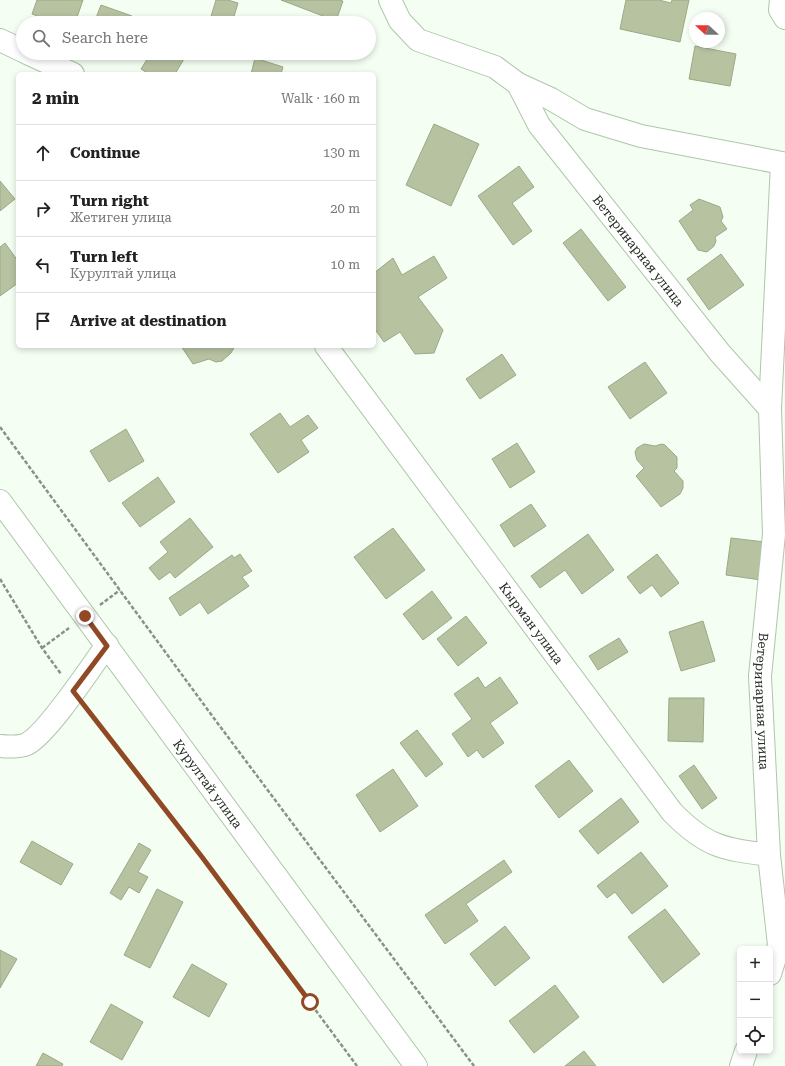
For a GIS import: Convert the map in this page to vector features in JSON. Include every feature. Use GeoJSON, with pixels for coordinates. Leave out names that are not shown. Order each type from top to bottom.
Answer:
{"type":"FeatureCollection","features":[{"type":"Feature","properties":{"kind":"street","name":"Ветеринарная улица"},"geometry":{"type":"LineString","coordinates":[[390,0],[400,21],[418,40],[495,66],[518,84],[551,100],[585,120],[641,136],[783,158],[770,409],[780,535],[760,676],[769,855],[782,945]]}},
{"type":"Feature","properties":{"kind":"street"},"geometry":{"type":"LineString","coordinates":[[781,0],[780,10],[785,18]]}},
{"type":"Feature","properties":{"kind":"street"},"geometry":{"type":"LineString","coordinates":[[0,40],[16,48]]}},
{"type":"Feature","properties":{"kind":"street"},"geometry":{"type":"LineString","coordinates":[[42,60],[69,72]]}},
{"type":"Feature","properties":{"kind":"street","name":"Ветеринарная улица"},"geometry":{"type":"LineString","coordinates":[[518,84],[539,125],[720,353],[770,409]]}},
{"type":"Feature","properties":{"kind":"street","name":"Кырман улица"},"geometry":{"type":"LineString","coordinates":[[327,348],[672,812],[690,831],[709,842],[733,851],[769,855]]}},
{"type":"Feature","properties":{"kind":"street","name":"Курултай улица"},"geometry":{"type":"LineString","coordinates":[[0,501],[416,1066]]}},
{"type":"Feature","properties":{"kind":"street"},"geometry":{"type":"LineString","coordinates":[[0,746],[6,747],[27,744],[45,729],[107,646]]}},
{"type":"Feature","properties":{"kind":"street"},"geometry":{"type":"LineString","coordinates":[[773,967],[782,945]]}},
{"type":"Feature","properties":{"kind":"street"},"geometry":{"type":"LineString","coordinates":[[741,1066],[745,1054]]}},
{"type":"Feature","properties":{"kind":"path"},"geometry":{"type":"LineString","coordinates":[[0,427],[235,747],[474,1066]]}},
{"type":"Feature","properties":{"kind":"path"},"geometry":{"type":"LineString","coordinates":[[0,579],[42,648],[73,691],[202,857],[357,1066]]}},
{"type":"Feature","properties":{"kind":"building"},"geometry":{"type":"Polygon","coordinates":[[[37,0],[83,0],[77,16],[37,16],[32,14],[37,0]]]}},
{"type":"Feature","properties":{"kind":"building"},"geometry":{"type":"Polygon","coordinates":[[[216,0],[228,0],[238,3],[234,16],[211,16],[216,0]]]}},
{"type":"Feature","properties":{"kind":"building"},"geometry":{"type":"Polygon","coordinates":[[[281,0],[343,1],[338,16],[323,16],[281,0]]]}},
{"type":"Feature","properties":{"kind":"building"},"geometry":{"type":"Polygon","coordinates":[[[626,0],[659,0],[671,3],[672,0],[689,0],[680,42],[620,29],[626,0]]]}},
{"type":"Feature","properties":{"kind":"building"},"geometry":{"type":"Polygon","coordinates":[[[101,5],[132,16],[97,16],[101,5]]]}},
{"type":"Feature","properties":{"kind":"building"},"geometry":{"type":"Polygon","coordinates":[[[695,48],[705,48],[736,54],[730,86],[689,79],[695,48]]]}},
{"type":"Feature","properties":{"kind":"building"},"geometry":{"type":"Polygon","coordinates":[[[147,60],[183,60],[176,72],[146,72],[141,69],[147,60]]]}},
{"type":"Feature","properties":{"kind":"building"},"geometry":{"type":"Polygon","coordinates":[[[254,60],[261,60],[283,67],[282,72],[252,72],[254,60]]]}},
{"type":"Feature","properties":{"kind":"building"},"geometry":{"type":"Polygon","coordinates":[[[434,124],[479,144],[451,206],[406,185],[434,124]]]}},
{"type":"Feature","properties":{"kind":"building"},"geometry":{"type":"Polygon","coordinates":[[[519,166],[534,187],[512,203],[532,231],[513,245],[478,196],[519,166]]]}},
{"type":"Feature","properties":{"kind":"building"},"geometry":{"type":"Polygon","coordinates":[[[0,181],[15,199],[0,211],[0,181]]]}},
{"type":"Feature","properties":{"kind":"building"},"geometry":{"type":"Polygon","coordinates":[[[699,199],[720,207],[723,217],[721,221],[727,229],[715,237],[716,241],[714,246],[707,252],[698,250],[679,221],[693,210],[690,205],[699,199]]]}},
{"type":"Feature","properties":{"kind":"building"},"geometry":{"type":"Polygon","coordinates":[[[581,229],[626,287],[608,301],[563,243],[581,229]]]}},
{"type":"Feature","properties":{"kind":"building"},"geometry":{"type":"Polygon","coordinates":[[[5,243],[16,258],[16,284],[0,296],[0,247],[5,243]]]}},
{"type":"Feature","properties":{"kind":"building"},"geometry":{"type":"Polygon","coordinates":[[[721,254],[744,285],[709,310],[687,279],[721,254]]]}},
{"type":"Feature","properties":{"kind":"building"},"geometry":{"type":"Polygon","coordinates":[[[434,256],[447,278],[418,297],[443,330],[434,353],[415,354],[400,332],[384,342],[376,331],[376,271],[393,258],[402,275],[434,256]]]}},
{"type":"Feature","properties":{"kind":"building"},"geometry":{"type":"Polygon","coordinates":[[[182,348],[234,348],[231,353],[222,361],[216,362],[209,359],[193,364],[182,348]]]}},
{"type":"Feature","properties":{"kind":"building"},"geometry":{"type":"Polygon","coordinates":[[[502,354],[516,375],[480,399],[466,379],[502,354]]]}},
{"type":"Feature","properties":{"kind":"building"},"geometry":{"type":"Polygon","coordinates":[[[645,362],[667,393],[630,419],[608,387],[645,362]]]}},
{"type":"Feature","properties":{"kind":"building"},"geometry":{"type":"Polygon","coordinates":[[[280,413],[290,427],[308,415],[318,428],[301,440],[309,452],[278,473],[250,434],[280,413]]]}},
{"type":"Feature","properties":{"kind":"building"},"geometry":{"type":"Polygon","coordinates":[[[126,429],[144,461],[109,482],[90,451],[126,429]]]}},
{"type":"Feature","properties":{"kind":"building"},"geometry":{"type":"Polygon","coordinates":[[[517,443],[535,472],[510,488],[492,459],[517,443]]]}},
{"type":"Feature","properties":{"kind":"building"},"geometry":{"type":"Polygon","coordinates":[[[644,444],[655,446],[662,444],[665,445],[677,457],[677,468],[674,471],[683,481],[683,488],[680,494],[661,507],[636,476],[644,468],[637,460],[635,452],[637,448],[644,444]]]}},
{"type":"Feature","properties":{"kind":"building"},"geometry":{"type":"Polygon","coordinates":[[[158,477],[175,502],[140,527],[122,503],[158,477]]]}},
{"type":"Feature","properties":{"kind":"building"},"geometry":{"type":"Polygon","coordinates":[[[531,504],[546,526],[514,547],[500,525],[531,504]]]}},
{"type":"Feature","properties":{"kind":"building"},"geometry":{"type":"Polygon","coordinates":[[[190,518],[213,547],[175,578],[170,572],[159,580],[149,568],[168,552],[160,542],[190,518]]]}},
{"type":"Feature","properties":{"kind":"building"},"geometry":{"type":"Polygon","coordinates":[[[393,528],[425,570],[386,599],[354,557],[393,528]]]}},
{"type":"Feature","properties":{"kind":"building"},"geometry":{"type":"Polygon","coordinates":[[[588,534],[614,570],[582,594],[565,570],[540,588],[531,576],[588,534]]]}},
{"type":"Feature","properties":{"kind":"building"},"geometry":{"type":"Polygon","coordinates":[[[731,538],[765,542],[761,580],[726,575],[731,538]]]}},
{"type":"Feature","properties":{"kind":"building"},"geometry":{"type":"Polygon","coordinates":[[[240,554],[252,571],[242,577],[249,586],[208,614],[200,602],[180,616],[169,598],[232,555],[234,558],[240,554]]]}},
{"type":"Feature","properties":{"kind":"building"},"geometry":{"type":"Polygon","coordinates":[[[657,554],[679,583],[661,597],[652,585],[640,594],[627,577],[657,554]]]}},
{"type":"Feature","properties":{"kind":"building"},"geometry":{"type":"Polygon","coordinates":[[[432,591],[452,618],[423,640],[403,614],[432,591]]]}},
{"type":"Feature","properties":{"kind":"building"},"geometry":{"type":"Polygon","coordinates":[[[466,616],[487,643],[458,666],[437,639],[466,616]]]}},
{"type":"Feature","properties":{"kind":"building"},"geometry":{"type":"Polygon","coordinates":[[[703,621],[715,661],[681,671],[669,632],[703,621]]]}},
{"type":"Feature","properties":{"kind":"building"},"geometry":{"type":"Polygon","coordinates":[[[619,638],[628,652],[598,670],[589,656],[619,638]]]}},
{"type":"Feature","properties":{"kind":"building"},"geometry":{"type":"Polygon","coordinates":[[[478,677],[485,688],[500,677],[518,703],[490,723],[504,743],[483,758],[477,750],[468,757],[452,734],[472,719],[454,694],[478,677]]]}},
{"type":"Feature","properties":{"kind":"building"},"geometry":{"type":"Polygon","coordinates":[[[669,698],[704,698],[703,742],[668,741],[669,698]]]}},
{"type":"Feature","properties":{"kind":"building"},"geometry":{"type":"Polygon","coordinates":[[[417,730],[443,764],[426,777],[400,743],[417,730]]]}},
{"type":"Feature","properties":{"kind":"building"},"geometry":{"type":"Polygon","coordinates":[[[569,760],[593,791],[559,818],[535,786],[569,760]]]}},
{"type":"Feature","properties":{"kind":"building"},"geometry":{"type":"Polygon","coordinates":[[[694,765],[717,798],[702,809],[679,776],[694,765]]]}},
{"type":"Feature","properties":{"kind":"building"},"geometry":{"type":"Polygon","coordinates":[[[393,769],[418,806],[380,832],[356,795],[393,769]]]}},
{"type":"Feature","properties":{"kind":"building"},"geometry":{"type":"Polygon","coordinates":[[[621,798],[639,822],[598,854],[579,831],[621,798]]]}},
{"type":"Feature","properties":{"kind":"building"},"geometry":{"type":"Polygon","coordinates":[[[32,841],[73,864],[61,885],[20,862],[32,841]]]}},
{"type":"Feature","properties":{"kind":"building"},"geometry":{"type":"Polygon","coordinates":[[[139,843],[151,850],[138,872],[148,877],[139,893],[129,887],[121,900],[110,893],[139,843]]]}},
{"type":"Feature","properties":{"kind":"building"},"geometry":{"type":"Polygon","coordinates":[[[641,852],[668,886],[632,914],[615,892],[607,898],[597,886],[641,852]]]}},
{"type":"Feature","properties":{"kind":"building"},"geometry":{"type":"Polygon","coordinates":[[[504,860],[512,872],[466,904],[478,921],[445,944],[425,915],[504,860]]]}},
{"type":"Feature","properties":{"kind":"building"},"geometry":{"type":"Polygon","coordinates":[[[157,889],[183,902],[150,968],[124,955],[157,889]]]}},
{"type":"Feature","properties":{"kind":"building"},"geometry":{"type":"Polygon","coordinates":[[[665,909],[700,954],[663,983],[628,937],[665,909]]]}},
{"type":"Feature","properties":{"kind":"building"},"geometry":{"type":"Polygon","coordinates":[[[505,926],[530,958],[495,986],[470,954],[505,926]]]}},
{"type":"Feature","properties":{"kind":"building"},"geometry":{"type":"Polygon","coordinates":[[[0,950],[17,959],[0,988],[0,950]]]}},
{"type":"Feature","properties":{"kind":"building"},"geometry":{"type":"Polygon","coordinates":[[[192,964],[227,984],[209,1017],[173,997],[192,964]]]}},
{"type":"Feature","properties":{"kind":"building"},"geometry":{"type":"Polygon","coordinates":[[[555,985],[579,1017],[534,1053],[509,1021],[555,985]]]}},
{"type":"Feature","properties":{"kind":"building"},"geometry":{"type":"Polygon","coordinates":[[[111,1004],[143,1022],[122,1060],[90,1042],[111,1004]]]}},
{"type":"Feature","properties":{"kind":"building"},"geometry":{"type":"Polygon","coordinates":[[[584,1051],[596,1066],[565,1066],[584,1051]]]}},
{"type":"Feature","properties":{"kind":"building"},"geometry":{"type":"Polygon","coordinates":[[[43,1053],[63,1064],[62,1066],[36,1066],[43,1053]]]}},
{"type":"Feature","properties":{"kind":"route"},"geometry":{"type":"LineString","coordinates":[[85,616],[107,646],[73,691],[202,857],[310,1002]]}}]}
